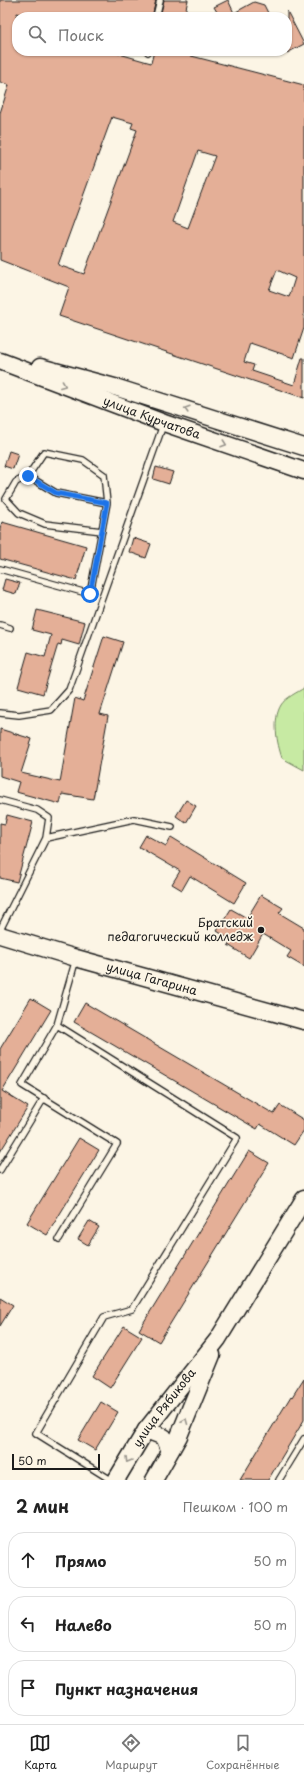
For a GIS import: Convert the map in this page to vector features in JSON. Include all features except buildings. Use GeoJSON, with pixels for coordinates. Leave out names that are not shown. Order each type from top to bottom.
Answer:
{"type":"FeatureCollection","features":[{"type":"Feature","properties":{"kind":"street"},"geometry":{"type":"LineString","coordinates":[[0,356],[125,390],[304,447]]}},
{"type":"Feature","properties":{"kind":"street","name":"улица Курчатова"},"geometry":{"type":"LineString","coordinates":[[0,361],[164,423],[304,471]]}},
{"type":"Feature","properties":{"kind":"street","name":"улица Гагарина"},"geometry":{"type":"LineString","coordinates":[[0,935],[76,958],[304,1021]]}},
{"type":"Feature","properties":{"kind":"street","name":"улица Рябикова"},"geometry":{"type":"LineString","coordinates":[[116,1480],[146,1430],[218,1339],[304,1199]]}},
{"type":"Feature","properties":{"kind":"street","name":"улица Рябикова"},"geometry":{"type":"LineString","coordinates":[[154,1480],[179,1436],[218,1339]]}},
{"type":"Feature","properties":{"kind":"street"},"geometry":{"type":"LineString","coordinates":[[146,1430],[164,1437],[170,1451]]}},
{"type":"Feature","properties":{"kind":"lane"},"geometry":{"type":"LineString","coordinates":[[157,12],[160,0]]}},
{"type":"Feature","properties":{"kind":"lane"},"geometry":{"type":"LineString","coordinates":[[0,713],[19,715],[51,710],[69,690],[164,423]]}},
{"type":"Feature","properties":{"kind":"lane"},"geometry":{"type":"LineString","coordinates":[[0,569],[90,594],[102,532],[107,503],[104,476],[83,460],[44,452],[28,476],[16,482],[6,499],[19,513],[45,524],[102,532]]}},
{"type":"Feature","properties":{"kind":"lane"},"geometry":{"type":"LineString","coordinates":[[28,476],[56,493],[107,503]]}},
{"type":"Feature","properties":{"kind":"lane"},"geometry":{"type":"LineString","coordinates":[[0,625],[10,628]]}},
{"type":"Feature","properties":{"kind":"lane"},"geometry":{"type":"LineString","coordinates":[[0,800],[37,810],[49,818],[46,838],[0,930]]}},
{"type":"Feature","properties":{"kind":"lane"},"geometry":{"type":"LineString","coordinates":[[46,838],[134,819],[172,827]]}},
{"type":"Feature","properties":{"kind":"lane"},"geometry":{"type":"LineString","coordinates":[[59,1239],[117,1144],[22,1084],[57,1025],[76,958]]}},
{"type":"Feature","properties":{"kind":"lane"},"geometry":{"type":"LineString","coordinates":[[57,1025],[237,1138],[132,1309],[104,1317],[36,1433],[111,1480]]}},
{"type":"Feature","properties":{"kind":"lane"},"geometry":{"type":"LineString","coordinates":[[0,1170],[44,1098]]}},
{"type":"Feature","properties":{"kind":"lane"},"geometry":{"type":"LineString","coordinates":[[279,1480],[304,1439]]}},
{"type":"Feature","properties":{"kind":"green space"},"geometry":{"type":"Polygon","coordinates":[[[304,688],[304,770],[282,758],[278,746],[276,724],[278,711],[283,702],[304,688]]]}},
{"type":"Feature","properties":{"kind":"place","name":"Братский педагогический колледж"},"geometry":{"type":"Point","coordinates":[261,930]}},
{"type":"Feature","properties":{"kind":"route"},"geometry":{"type":"LineString","coordinates":[[28,476],[56,493],[107,503],[90,594]]}}]}
